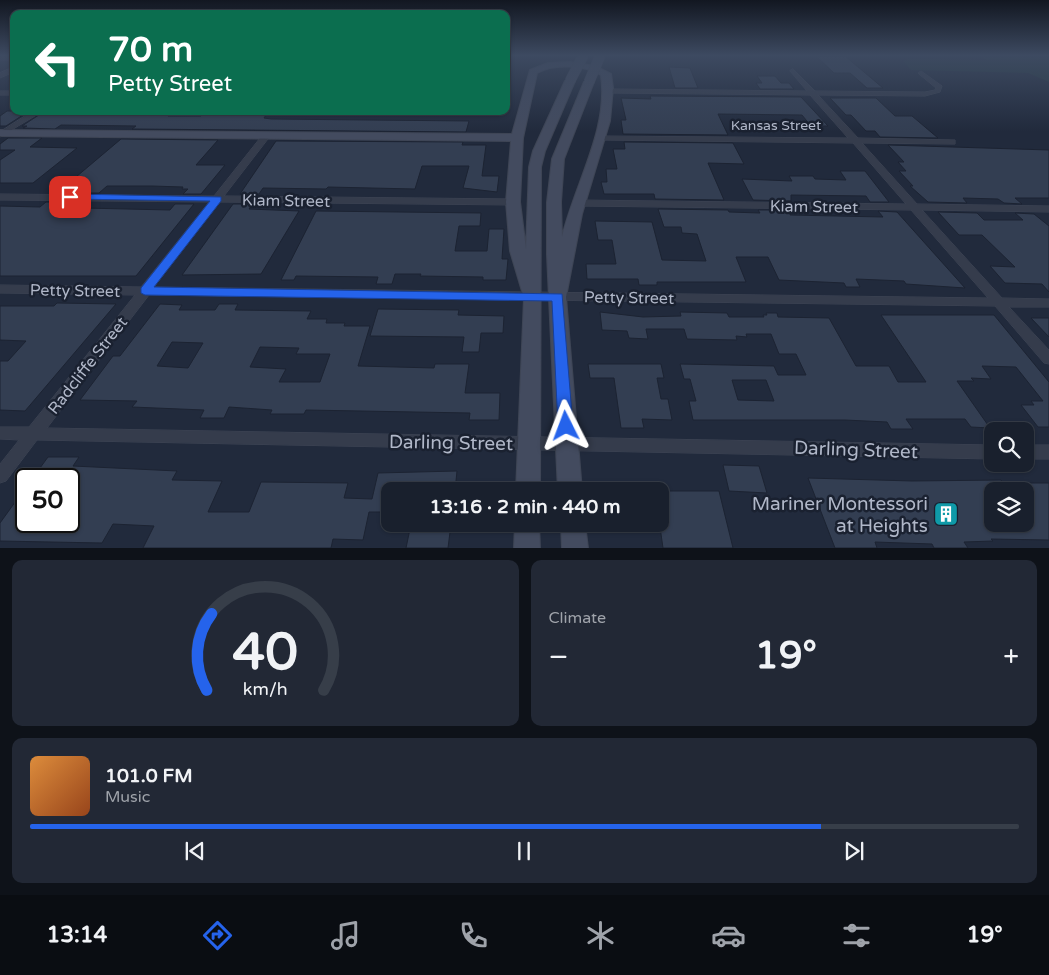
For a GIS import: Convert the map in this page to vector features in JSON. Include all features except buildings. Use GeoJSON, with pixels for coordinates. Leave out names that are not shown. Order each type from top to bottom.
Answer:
{"type":"FeatureCollection","features":[{"type":"Feature","properties":{"kind":"main road"},"geometry":{"type":"LineString","coordinates":[[531,296],[518,251],[512,202],[517,138],[532,82]]}},
{"type":"Feature","properties":{"kind":"main road"},"geometry":{"type":"LineString","coordinates":[[528,482],[535,167],[541,144],[570,82]]}},
{"type":"Feature","properties":{"kind":"main road"},"geometry":{"type":"LineString","coordinates":[[569,482],[554,255],[555,176],[565,139],[589,82]]}},
{"type":"Feature","properties":{"kind":"main road"},"geometry":{"type":"LineString","coordinates":[[558,297],[578,203],[600,138],[609,92],[607,82]]}},
{"type":"Feature","properties":{"kind":"main road"},"geometry":{"type":"LineString","coordinates":[[1,134],[517,138]]}},
{"type":"Feature","properties":{"kind":"main road"},"geometry":{"type":"LineString","coordinates":[[527,532],[527,548]]}},
{"type":"Feature","properties":{"kind":"main road"},"geometry":{"type":"LineString","coordinates":[[573,532],[574,548]]}},
{"type":"Feature","properties":{"kind":"street"},"geometry":{"type":"LineString","coordinates":[[803,82],[1049,359]]}},
{"type":"Feature","properties":{"kind":"street"},"geometry":{"type":"LineString","coordinates":[[609,92],[926,94],[936,92],[940,87],[933,82]]}},
{"type":"Feature","properties":{"kind":"street"},"geometry":{"type":"LineString","coordinates":[[1,134],[32,115]]}},
{"type":"Feature","properties":{"kind":"street","name":"Radcliffe Street"},"geometry":{"type":"LineString","coordinates":[[0,476],[267,135]]}},
{"type":"Feature","properties":{"kind":"street","name":"Kansas Street"},"geometry":{"type":"LineString","coordinates":[[600,138],[952,142]]}},
{"type":"Feature","properties":{"kind":"street","name":"Kiam Street"},"geometry":{"type":"LineString","coordinates":[[0,196],[512,202]]}},
{"type":"Feature","properties":{"kind":"street","name":"Kiam Street"},"geometry":{"type":"LineString","coordinates":[[578,203],[1049,209]]}},
{"type":"Feature","properties":{"kind":"street","name":"Petty Street"},"geometry":{"type":"LineString","coordinates":[[0,288],[1049,303]]}},
{"type":"Feature","properties":{"kind":"street","name":"Darling Street"},"geometry":{"type":"LineString","coordinates":[[0,433],[984,452]]}},
{"type":"Feature","properties":{"kind":"street"},"geometry":{"type":"LineString","coordinates":[[1034,452],[1049,452]]}},
{"type":"Feature","properties":{"kind":"place","name":"Mariner Montessori at Heights"},"geometry":{"type":"Point","coordinates":[946,514]}},
{"type":"Feature","properties":{"kind":"route"},"geometry":{"type":"LineString","coordinates":[[70,197],[217,199],[145,291],[558,297],[566,426]]}}]}
